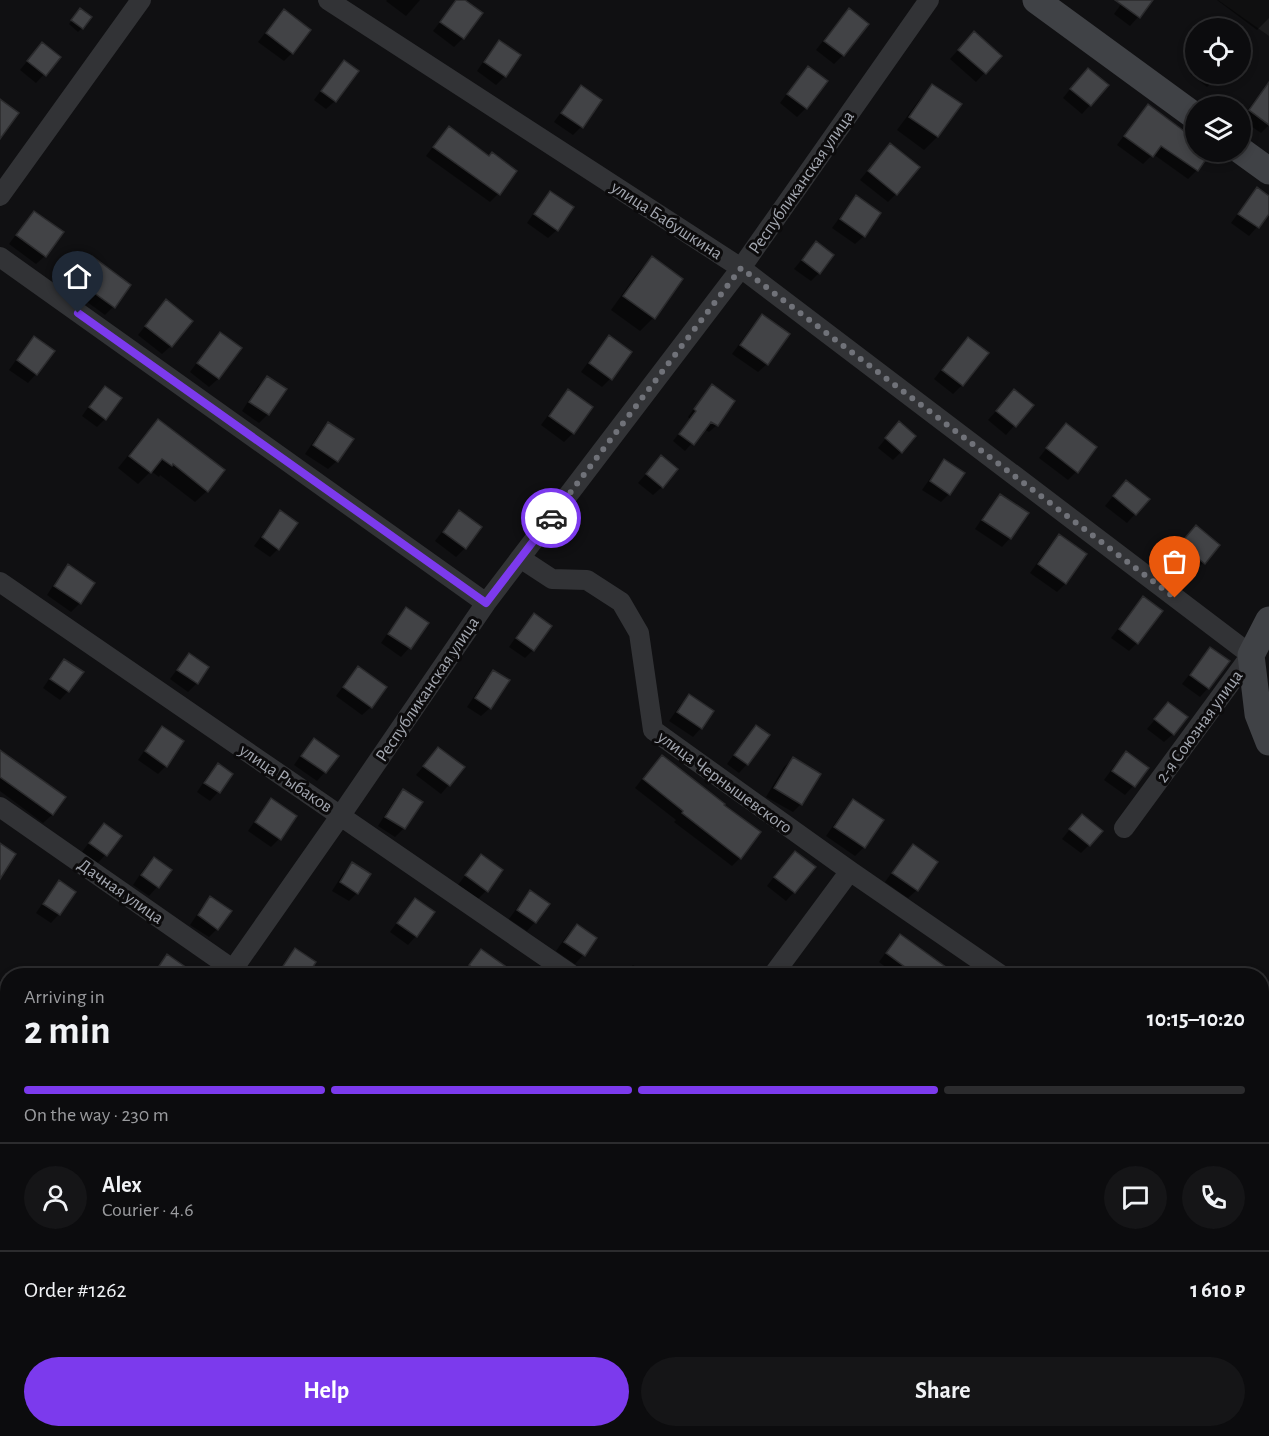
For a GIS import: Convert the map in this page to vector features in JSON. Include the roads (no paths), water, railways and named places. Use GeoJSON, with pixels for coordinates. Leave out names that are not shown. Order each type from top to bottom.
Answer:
{"type":"FeatureCollection","features":[{"type":"Feature","properties":{"kind":"main road"},"geometry":{"type":"LineString","coordinates":[[1036,0],[1185,109]]}},
{"type":"Feature","properties":{"kind":"main road"},"geometry":{"type":"LineString","coordinates":[[1251,158],[1269,171]]}},
{"type":"Feature","properties":{"kind":"main road","name":"2-я Союзная улица"},"geometry":{"type":"LineString","coordinates":[[1251,655],[1269,620]]}},
{"type":"Feature","properties":{"kind":"main road"},"geometry":{"type":"LineString","coordinates":[[1251,655],[1258,714],[1269,741]]}},
{"type":"Feature","properties":{"kind":"street"},"geometry":{"type":"LineString","coordinates":[[0,196],[141,0]]}},
{"type":"Feature","properties":{"kind":"street","name":"улица Бабушкина"},"geometry":{"type":"LineString","coordinates":[[328,0],[741,268],[1251,655]]}},
{"type":"Feature","properties":{"kind":"street","name":"Республиканская улица"},"geometry":{"type":"LineString","coordinates":[[237,968],[486,603],[741,268],[929,0]]}},
{"type":"Feature","properties":{"kind":"street"},"geometry":{"type":"LineString","coordinates":[[0,257],[486,603]]}},
{"type":"Feature","properties":{"kind":"street","name":"улица Чернышевского"},"geometry":{"type":"LineString","coordinates":[[520,558],[552,579],[587,580],[621,602],[639,633],[653,730],[850,871],[991,968]]}},
{"type":"Feature","properties":{"kind":"street","name":"улица Рыбаков"},"geometry":{"type":"LineString","coordinates":[[0,582],[562,968]]}},
{"type":"Feature","properties":{"kind":"street","name":"2-я Союзная улица"},"geometry":{"type":"LineString","coordinates":[[1124,828],[1251,655]]}},
{"type":"Feature","properties":{"kind":"street","name":"Дачная улица"},"geometry":{"type":"LineString","coordinates":[[0,807],[227,968]]}},
{"type":"Feature","properties":{"kind":"street"},"geometry":{"type":"LineString","coordinates":[[778,968],[850,871]]}}]}
